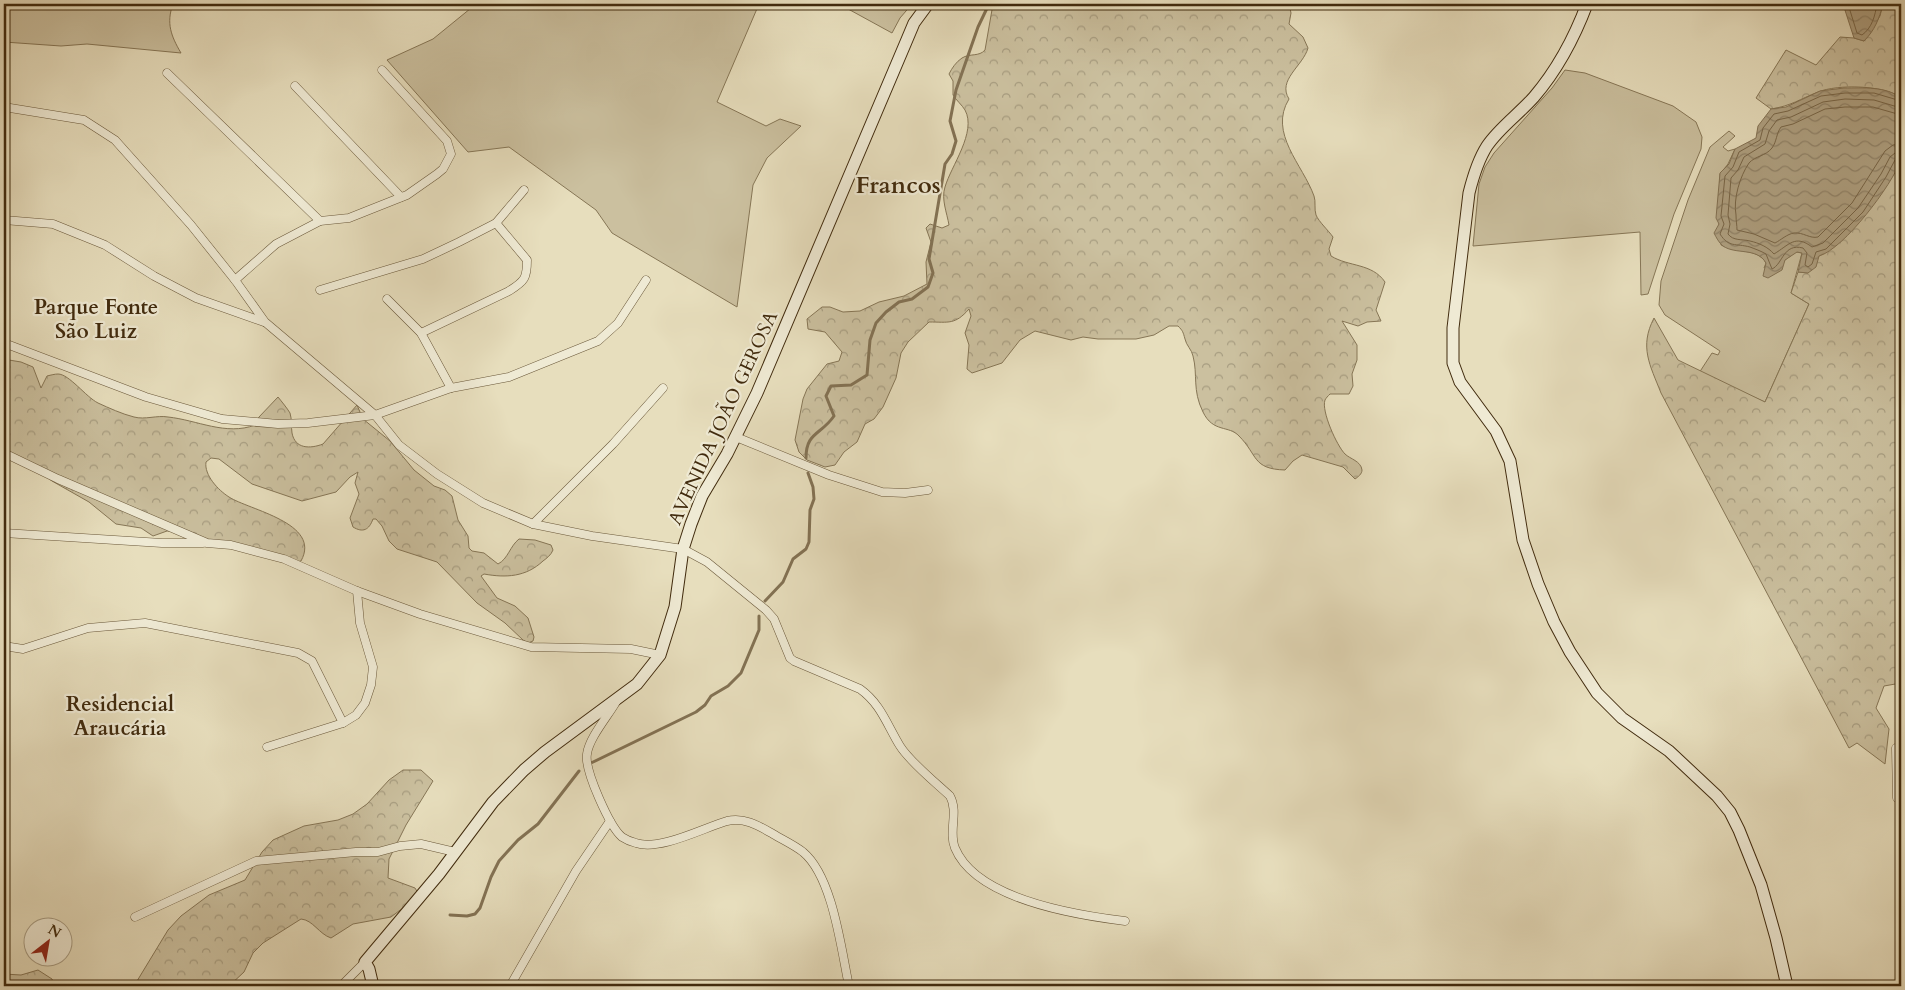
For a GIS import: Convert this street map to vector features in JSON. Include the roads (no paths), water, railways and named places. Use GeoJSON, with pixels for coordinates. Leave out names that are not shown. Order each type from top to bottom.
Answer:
{"type":"FeatureCollection","features":[{"type":"Feature","properties":{"kind":"main road","name":"AVENIDA JOÃO GEROSA"},"geometry":{"type":"LineString","coordinates":[[365,962],[439,874],[493,802],[524,770],[545,752],[637,684],[660,655],[675,607],[683,549],[702,496],[736,437],[757,393],[914,23],[928,4]]}},
{"type":"Feature","properties":{"kind":"main road"},"geometry":{"type":"LineString","coordinates":[[1587,4],[1578,28],[1550,76],[1535,96],[1487,146],[1474,172],[1469,193],[1453,328],[1453,363],[1460,382],[1496,432],[1510,460],[1523,540],[1538,584],[1554,622],[1570,652],[1597,693],[1622,718],[1669,751],[1710,789],[1730,812],[1761,885],[1787,986]]}},
{"type":"Feature","properties":{"kind":"main road"},"geometry":{"type":"LineString","coordinates":[[365,962],[369,969],[373,986]]}},
{"type":"Feature","properties":{"kind":"street"},"geometry":{"type":"LineString","coordinates":[[235,280],[276,244],[320,221],[349,218],[401,197],[443,169],[450,154],[447,141],[382,70]]}},
{"type":"Feature","properties":{"kind":"street"},"geometry":{"type":"LineString","coordinates":[[167,74],[320,221]]}},
{"type":"Feature","properties":{"kind":"street"},"geometry":{"type":"LineString","coordinates":[[295,86],[401,197]]}},
{"type":"Feature","properties":{"kind":"street"},"geometry":{"type":"LineString","coordinates":[[4,107],[84,120],[115,140],[191,225],[235,280],[265,322],[375,415],[399,445],[437,474],[483,502],[533,524],[592,536],[683,549],[714,568],[766,610],[774,619],[790,658],[860,689],[874,701],[901,747],[950,796],[955,814],[954,846],[960,859],[968,869],[980,878],[1016,897],[1036,904],[1087,917],[1125,921]]}},
{"type":"Feature","properties":{"kind":"street"},"geometry":{"type":"LineString","coordinates":[[320,290],[423,259],[496,222],[524,190]]}},
{"type":"Feature","properties":{"kind":"street"},"geometry":{"type":"LineString","coordinates":[[4,220],[53,224],[105,245],[154,276],[196,298],[265,322]]}},
{"type":"Feature","properties":{"kind":"street"},"geometry":{"type":"LineString","coordinates":[[421,333],[509,291],[521,283],[527,276],[527,260],[496,222]]}},
{"type":"Feature","properties":{"kind":"street"},"geometry":{"type":"LineString","coordinates":[[4,343],[146,396],[222,419],[278,424],[308,423],[375,415],[451,388],[509,376],[598,341],[618,322],[646,280]]}},
{"type":"Feature","properties":{"kind":"street"},"geometry":{"type":"LineString","coordinates":[[387,299],[421,333],[451,388]]}},
{"type":"Feature","properties":{"kind":"street"},"geometry":{"type":"LineString","coordinates":[[533,524],[614,444],[663,388]]}},
{"type":"Feature","properties":{"kind":"street"},"geometry":{"type":"LineString","coordinates":[[736,437],[829,475],[882,492],[905,494],[928,490]]}},
{"type":"Feature","properties":{"kind":"street"},"geometry":{"type":"LineString","coordinates":[[4,453],[58,479],[207,543]]}},
{"type":"Feature","properties":{"kind":"street"},"geometry":{"type":"LineString","coordinates":[[4,533],[162,543],[231,545],[284,559],[357,591],[420,614],[531,647],[631,649],[660,655]]}},
{"type":"Feature","properties":{"kind":"street"},"geometry":{"type":"LineString","coordinates":[[267,747],[343,723],[356,715],[365,703],[372,685],[373,667],[360,623],[357,591]]}},
{"type":"Feature","properties":{"kind":"street"},"geometry":{"type":"LineString","coordinates":[[4,646],[23,649],[88,628],[146,623],[298,653],[312,661],[343,723]]}},
{"type":"Feature","properties":{"kind":"street"},"geometry":{"type":"LineString","coordinates":[[619,698],[591,742],[587,754],[587,765],[591,779],[610,821],[622,836],[637,844],[652,844],[676,839],[729,821],[742,820],[753,822],[803,852],[818,870],[830,902],[849,986]]}},
{"type":"Feature","properties":{"kind":"street"},"geometry":{"type":"LineString","coordinates":[[1896,748],[1897,798]]}},
{"type":"Feature","properties":{"kind":"street"},"geometry":{"type":"LineString","coordinates":[[510,986],[576,871],[610,821]]}},
{"type":"Feature","properties":{"kind":"street"},"geometry":{"type":"LineString","coordinates":[[135,917],[256,861],[356,852],[378,852],[400,846],[421,844],[455,852]]}},
{"type":"Feature","properties":{"kind":"street"},"geometry":{"type":"LineString","coordinates":[[341,986],[365,962]]}},
{"type":"Feature","properties":{"kind":"water"},"geometry":{"type":"Polygon","coordinates":[[[1843,4],[1883,4],[1876,24],[1864,41],[1854,38],[1843,4]]]}},
{"type":"Feature","properties":{"kind":"water"},"geometry":{"type":"Polygon","coordinates":[[[1844,88],[1888,91],[1901,98],[1901,160],[1878,200],[1841,242],[1819,256],[1816,267],[1808,273],[1798,272],[1802,253],[1797,252],[1785,260],[1782,270],[1768,278],[1763,276],[1766,263],[1762,258],[1752,253],[1728,249],[1719,242],[1714,233],[1719,224],[1716,218],[1720,173],[1729,164],[1735,149],[1756,138],[1758,126],[1771,109],[1786,107],[1820,91],[1844,88]]]}},
{"type":"Feature","properties":{"kind":"waterway"},"geometry":{"type":"LineString","coordinates":[[806,458],[811,438],[834,416],[826,396],[831,386],[851,385],[867,375],[870,340],[876,323],[899,302],[912,299],[928,287],[933,273],[929,259],[945,164],[952,154],[956,141],[950,121],[956,90],[978,27],[989,4]]}},
{"type":"Feature","properties":{"kind":"waterway"},"geometry":{"type":"LineString","coordinates":[[765,601],[783,582],[793,559],[806,549],[809,542],[810,510],[814,499],[813,487],[808,473]]}},
{"type":"Feature","properties":{"kind":"waterway"},"geometry":{"type":"LineString","coordinates":[[591,763],[696,712],[705,705],[711,696],[728,686],[741,673],[759,630],[759,616]]}},
{"type":"Feature","properties":{"kind":"waterway"},"geometry":{"type":"LineString","coordinates":[[450,915],[467,916],[475,914],[480,908],[499,861],[518,840],[538,824],[579,771]]}},
{"type":"Feature","properties":{"kind":"district","name":"Francos"},"geometry":{"type":"Point","coordinates":[898,185]}},
{"type":"Feature","properties":{"kind":"district","name":"Parque Fonte São Luiz"},"geometry":{"type":"Point","coordinates":[96,319]}},
{"type":"Feature","properties":{"kind":"district","name":"Residencial Araucária"},"geometry":{"type":"Point","coordinates":[120,716]}}]}
